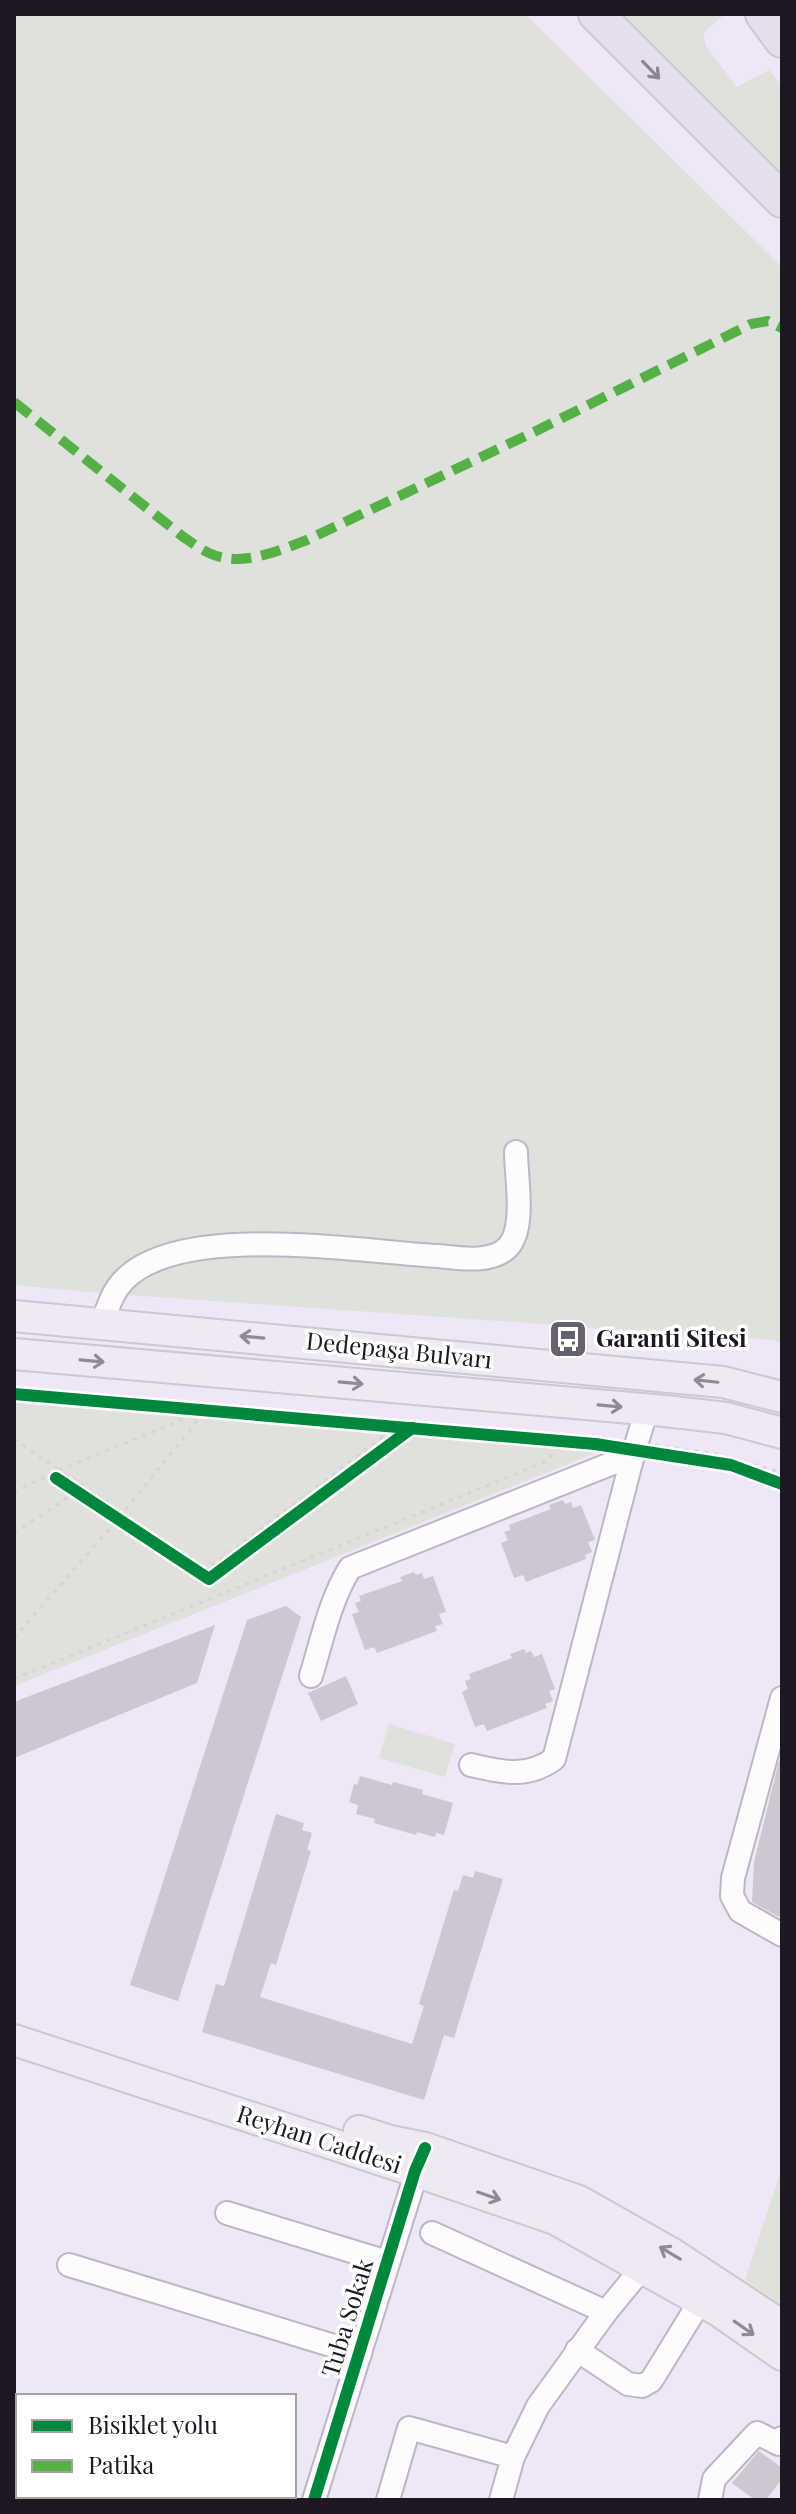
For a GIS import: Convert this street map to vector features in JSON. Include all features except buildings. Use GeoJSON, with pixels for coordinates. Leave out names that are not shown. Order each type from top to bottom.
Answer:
{"type":"FeatureCollection","features":[{"type":"Feature","properties":{"kind":"highway"},"geometry":{"type":"LineString","coordinates":[[596,14],[782,200]]}},
{"type":"Feature","properties":{"kind":"highway"},"geometry":{"type":"LineString","coordinates":[[763,14],[782,40]]}},
{"type":"Feature","properties":{"kind":"main road","name":"Dedepaşa Bulvarı"},"geometry":{"type":"LineString","coordinates":[[14,1316],[723,1382],[782,1397]]}},
{"type":"Feature","properties":{"kind":"main road","name":"Dedepaşa Bulvarı"},"geometry":{"type":"LineString","coordinates":[[14,1354],[647,1409],[726,1418],[782,1433]]}},
{"type":"Feature","properties":{"kind":"main road","name":"Reyhan Caddesi"},"geometry":{"type":"LineString","coordinates":[[14,2022],[390,2141],[420,2160],[555,2219],[643,2267],[701,2300],[782,2355]]}},
{"type":"Feature","properties":{"kind":"main road","name":"Reyhan Caddesi"},"geometry":{"type":"LineString","coordinates":[[14,2040],[420,2160],[579,2201],[671,2253],[782,2326]]}},
{"type":"Feature","properties":{"kind":"street"},"geometry":{"type":"LineString","coordinates":[[102,1323],[111,1298],[124,1279],[171,1254],[220,1246],[270,1243],[460,1258],[495,1255],[508,1247],[517,1229],[516,1152]]}},
{"type":"Feature","properties":{"kind":"street"},"geometry":{"type":"LineString","coordinates":[[471,1765],[515,1774],[547,1765],[554,1759],[647,1409]]}},
{"type":"Feature","properties":{"kind":"street"},"geometry":{"type":"LineString","coordinates":[[311,1676],[337,1593],[350,1568],[635,1449]]}},
{"type":"Feature","properties":{"kind":"street"},"geometry":{"type":"LineString","coordinates":[[782,1698],[733,1878],[732,1896],[740,1911],[782,1935]]}},
{"type":"Feature","properties":{"kind":"street","name":"Tuba Sokak"},"geometry":{"type":"LineString","coordinates":[[314,2500],[420,2160]]}},
{"type":"Feature","properties":{"kind":"street"},"geometry":{"type":"LineString","coordinates":[[227,2213],[387,2262]]}},
{"type":"Feature","properties":{"kind":"street"},"geometry":{"type":"LineString","coordinates":[[432,2233],[606,2312]]}},
{"type":"Feature","properties":{"kind":"street"},"geometry":{"type":"LineString","coordinates":[[69,2265],[360,2354]]}},
{"type":"Feature","properties":{"kind":"street"},"geometry":{"type":"LineString","coordinates":[[501,2500],[513,2457],[538,2406],[577,2350],[643,2267]]}},
{"type":"Feature","properties":{"kind":"street"},"geometry":{"type":"LineString","coordinates":[[577,2350],[628,2384],[637,2387],[647,2384],[701,2300]]}},
{"type":"Feature","properties":{"kind":"street"},"geometry":{"type":"LineString","coordinates":[[388,2500],[409,2428],[513,2457]]}},
{"type":"Feature","properties":{"kind":"street"},"geometry":{"type":"LineString","coordinates":[[710,2500],[714,2479],[757,2433],[781,2443]]}},
{"type":"Feature","properties":{"kind":"path"},"geometry":{"type":"LineString","coordinates":[[14,1391],[564,1438],[731,1465],[782,1484]]}},
{"type":"Feature","properties":{"kind":"path"},"geometry":{"type":"LineString","coordinates":[[14,1492],[209,1407]]}},
{"type":"Feature","properties":{"kind":"path"},"geometry":{"type":"LineString","coordinates":[[14,1638],[209,1407]]}},
{"type":"Feature","properties":{"kind":"path"},"geometry":{"type":"LineString","coordinates":[[14,1448],[80,1489],[209,1579],[404,1425]]}},
{"type":"Feature","properties":{"kind":"path"},"geometry":{"type":"LineString","coordinates":[[14,1679],[547,1461],[564,1438]]}},
{"type":"Feature","properties":{"kind":"path"},"geometry":{"type":"LineString","coordinates":[[14,1439],[55,1474]]}},
{"type":"Feature","properties":{"kind":"path"},"geometry":{"type":"LineString","coordinates":[[635,1449],[717,1454],[782,1473]]}},
{"type":"Feature","properties":{"kind":"path"},"geometry":{"type":"LineString","coordinates":[[14,1500],[55,1474]]}},
{"type":"Feature","properties":{"kind":"path"},"geometry":{"type":"LineString","coordinates":[[14,1533],[80,1489]]}},
{"type":"Feature","properties":{"kind":"shaded area"},"geometry":{"type":"Polygon","coordinates":[[[14,14],[525,14],[782,267],[782,1344],[773,1340],[14,1285],[14,14]]]}},
{"type":"Feature","properties":{"kind":"shaded area"},"geometry":{"type":"Polygon","coordinates":[[[615,14],[725,14],[703,33],[706,46],[737,87],[769,70],[782,86],[782,176],[615,14]]]}},
{"type":"Feature","properties":{"kind":"shaded area"},"geometry":{"type":"Polygon","coordinates":[[[14,1397],[598,1452],[14,1686],[14,1397]]]}},
{"type":"Feature","properties":{"kind":"shaded area"},"geometry":{"type":"Polygon","coordinates":[[[389,1724],[455,1744],[445,1777],[379,1758],[389,1724]]]}},
{"type":"Feature","properties":{"kind":"shaded area"},"geometry":{"type":"Polygon","coordinates":[[[782,2167],[782,2306],[745,2280],[782,2167]]]}},
{"type":"Feature","properties":{"kind":"marked path"},"geometry":{"type":"LineString","coordinates":[[14,402],[182,536],[209,553],[234,559],[246,558],[307,540],[751,324],[768,321],[782,328]]}},
{"type":"Feature","properties":{"kind":"cycle path"},"geometry":{"type":"LineString","coordinates":[[14,1394],[595,1444],[731,1465],[782,1484]]}},
{"type":"Feature","properties":{"kind":"cycle path"},"geometry":{"type":"LineString","coordinates":[[56,1478],[209,1579],[412,1428]]}},
{"type":"Feature","properties":{"kind":"cycle path"},"geometry":{"type":"LineString","coordinates":[[314,2500],[415,2171],[425,2148]]}},
{"type":"Feature","properties":{"kind":"place","name":"Garanti Sitesi"},"geometry":{"type":"Point","coordinates":[568,1339]}}]}
